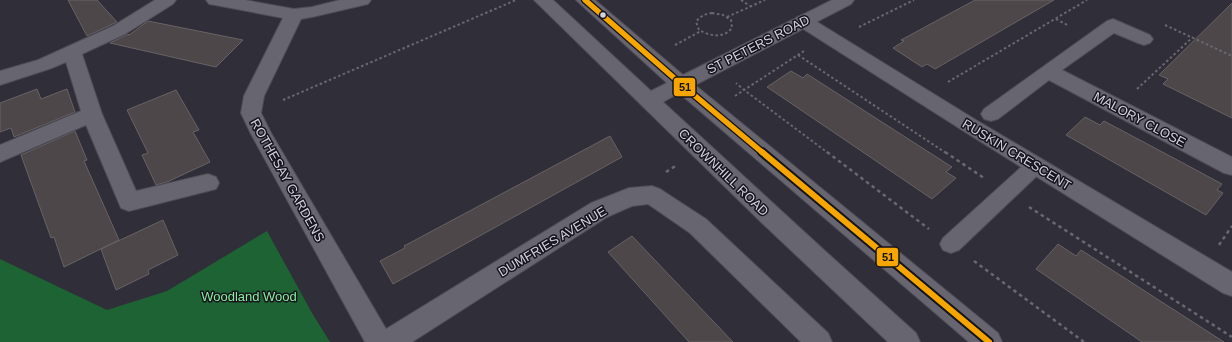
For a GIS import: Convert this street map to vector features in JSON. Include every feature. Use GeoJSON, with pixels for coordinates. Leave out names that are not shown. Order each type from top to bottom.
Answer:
{"type":"FeatureCollection","features":[{"type":"Feature","properties":{"kind":"street"},"geometry":{"type":"LineString","coordinates":[[0,78],[45,64],[72,52],[119,30],[167,0]]}},
{"type":"Feature","properties":{"kind":"street"},"geometry":{"type":"LineString","coordinates":[[215,0],[294,14],[312,12],[362,0]]}},
{"type":"Feature","properties":{"kind":"street","name":"CROWNHILL ROAD"},"geometry":{"type":"LineString","coordinates":[[543,0],[650,100],[700,151],[907,342]]}},
{"type":"Feature","properties":{"kind":"street"},"geometry":{"type":"LineString","coordinates":[[585,0],[681,84],[989,342]]}},
{"type":"Feature","properties":{"kind":"street","name":"ST PETERS ROAD"},"geometry":{"type":"LineString","coordinates":[[650,100],[845,0]]}},
{"type":"Feature","properties":{"kind":"street","name":"ROTHESAY GARDENS"},"geometry":{"type":"LineString","coordinates":[[294,14],[254,96],[251,113],[261,134],[379,342]]}},
{"type":"Feature","properties":{"kind":"street","name":"RUSKIN CRESCENT"},"geometry":{"type":"LineString","coordinates":[[803,21],[1035,166],[1232,285]]}},
{"type":"Feature","properties":{"kind":"street"},"geometry":{"type":"LineString","coordinates":[[992,114],[1048,71],[1113,25],[1144,39]]}},
{"type":"Feature","properties":{"kind":"street"},"geometry":{"type":"LineString","coordinates":[[72,52],[92,114],[129,202],[208,183]]}},
{"type":"Feature","properties":{"kind":"street","name":"MALORY CLOSE"},"geometry":{"type":"LineString","coordinates":[[1048,71],[1232,167]]}},
{"type":"Feature","properties":{"kind":"street"},"geometry":{"type":"LineString","coordinates":[[0,154],[92,114]]}},
{"type":"Feature","properties":{"kind":"street","name":"DUMFRIES AVENUE"},"geometry":{"type":"LineString","coordinates":[[389,342],[599,210],[629,197],[652,196],[698,226],[819,342]]}},
{"type":"Feature","properties":{"kind":"lane"},"geometry":{"type":"LineString","coordinates":[[951,244],[1035,166]]}},
{"type":"Feature","properties":{"kind":"path"},"geometry":{"type":"LineString","coordinates":[[287,98],[516,0]]}},
{"type":"Feature","properties":{"kind":"path"},"geometry":{"type":"LineString","coordinates":[[741,0],[750,6]]}},
{"type":"Feature","properties":{"kind":"path"},"geometry":{"type":"LineString","coordinates":[[727,17],[730,20],[732,28],[730,31],[722,35],[709,35],[703,33],[696,26],[698,18],[706,14],[717,13],[727,17],[765,0]]}},
{"type":"Feature","properties":{"kind":"path"},"geometry":{"type":"LineString","coordinates":[[858,27],[914,0]]}},
{"type":"Feature","properties":{"kind":"path"},"geometry":{"type":"LineString","coordinates":[[942,85],[1087,0]]}},
{"type":"Feature","properties":{"kind":"path"},"geometry":{"type":"LineString","coordinates":[[1159,22],[1232,56]]}},
{"type":"Feature","properties":{"kind":"path"},"geometry":{"type":"LineString","coordinates":[[828,36],[744,90],[1084,342]]}},
{"type":"Feature","properties":{"kind":"path"},"geometry":{"type":"LineString","coordinates":[[1118,107],[1193,38]]}},
{"type":"Feature","properties":{"kind":"path"},"geometry":{"type":"LineString","coordinates":[[1216,248],[1232,226]]}},
{"type":"Feature","properties":{"kind":"green space","name":"Woodland Wood"},"geometry":{"type":"Polygon","coordinates":[[[267,231],[312,313],[330,342],[0,342],[0,259],[107,310],[167,291],[267,231]]]}},
{"type":"Feature","properties":{"kind":"building"},"geometry":{"type":"Polygon","coordinates":[[[68,0],[97,0],[117,22],[87,36],[68,0]]]}},
{"type":"Feature","properties":{"kind":"building"},"geometry":{"type":"Polygon","coordinates":[[[975,0],[1054,0],[935,69],[927,64],[922,67],[893,48],[904,41],[901,40],[975,0]]]}},
{"type":"Feature","properties":{"kind":"building"},"geometry":{"type":"Polygon","coordinates":[[[1232,3],[1232,118],[1163,84],[1168,79],[1159,75],[1232,3]]]}},
{"type":"Feature","properties":{"kind":"building"},"geometry":{"type":"Polygon","coordinates":[[[148,21],[243,40],[216,67],[110,43],[128,34],[129,35],[148,21]]]}},
{"type":"Feature","properties":{"kind":"building"},"geometry":{"type":"Polygon","coordinates":[[[791,71],[803,78],[807,74],[952,167],[946,172],[956,178],[932,199],[767,87],[791,71]]]}},
{"type":"Feature","properties":{"kind":"building"},"geometry":{"type":"Polygon","coordinates":[[[37,89],[41,99],[67,89],[75,112],[14,137],[11,128],[0,132],[0,103],[37,89]]]}},
{"type":"Feature","properties":{"kind":"building"},"geometry":{"type":"Polygon","coordinates":[[[176,90],[199,130],[193,132],[210,162],[167,182],[156,185],[142,155],[148,153],[127,110],[176,90]]]}},
{"type":"Feature","properties":{"kind":"building"},"geometry":{"type":"Polygon","coordinates":[[[1085,117],[1100,125],[1104,121],[1222,184],[1217,190],[1223,193],[1206,215],[1066,135],[1085,117]]]}},
{"type":"Feature","properties":{"kind":"building"},"geometry":{"type":"Polygon","coordinates":[[[75,131],[87,160],[84,161],[119,240],[64,267],[54,237],[51,238],[21,155],[75,131]]]}},
{"type":"Feature","properties":{"kind":"building"},"geometry":{"type":"Polygon","coordinates":[[[610,136],[622,157],[393,284],[380,261],[405,248],[404,246],[610,136]]]}},
{"type":"Feature","properties":{"kind":"building"},"geometry":{"type":"Polygon","coordinates":[[[163,220],[178,255],[148,270],[149,274],[116,290],[101,249],[163,220]]]}},
{"type":"Feature","properties":{"kind":"building"},"geometry":{"type":"Polygon","coordinates":[[[632,236],[733,342],[689,342],[608,252],[632,236]]]}},
{"type":"Feature","properties":{"kind":"building"},"geometry":{"type":"Polygon","coordinates":[[[1058,244],[1076,256],[1081,250],[1224,342],[1142,342],[1036,269],[1058,244]]]}},
{"type":"Feature","properties":{"kind":"transit line","name":"51"},"geometry":{"type":"LineString","coordinates":[[585,0],[681,84],[989,342]]}}]}
